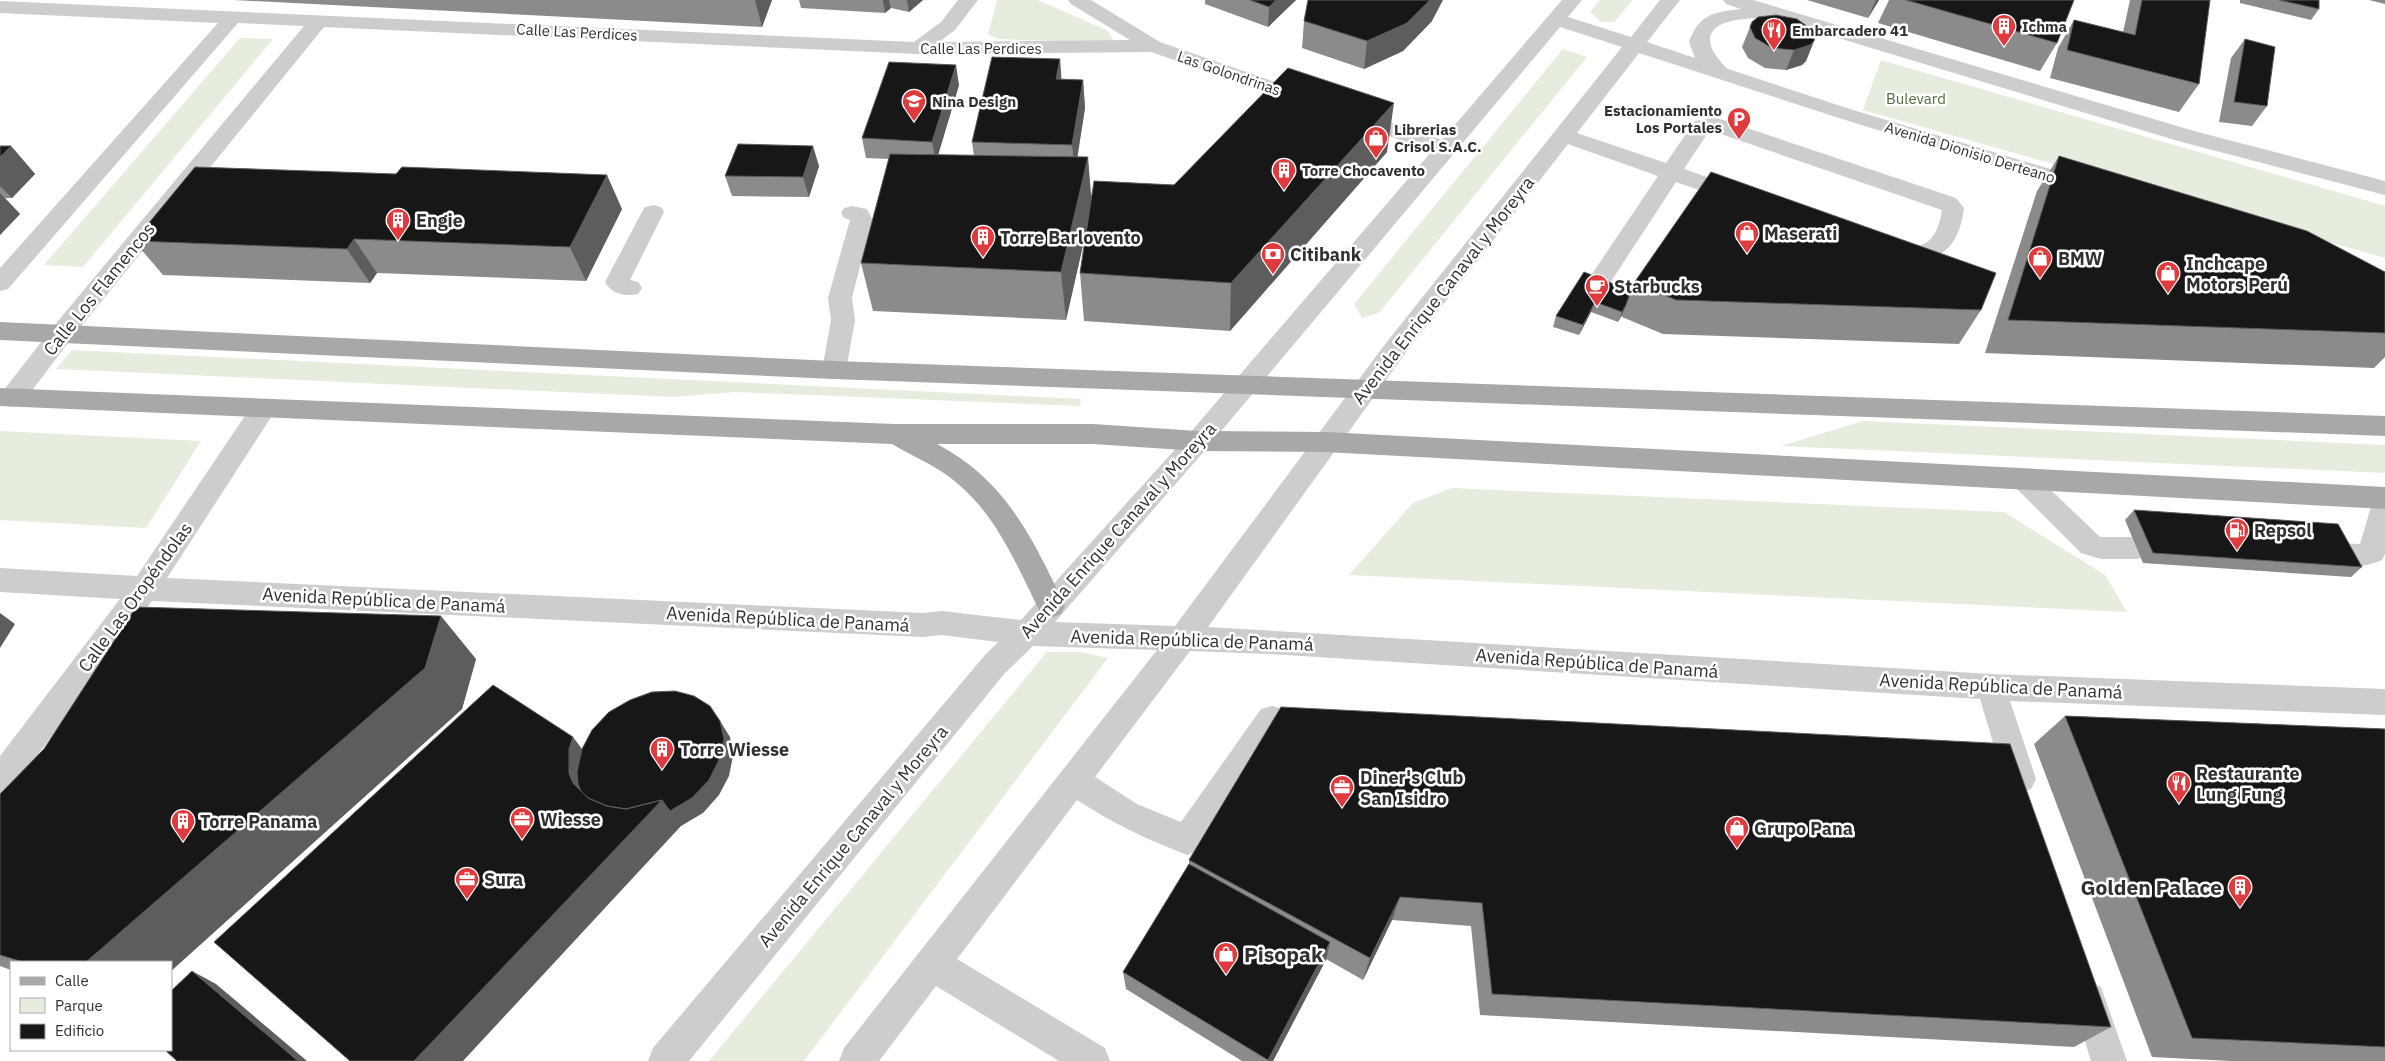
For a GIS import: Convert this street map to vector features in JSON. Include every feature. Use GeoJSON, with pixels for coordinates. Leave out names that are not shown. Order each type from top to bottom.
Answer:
{"type":"FeatureCollection","features":[{"type":"Feature","properties":{"kind":"main road"},"geometry":{"type":"LineString","coordinates":[[0,331],[834,370],[2385,426]]}},
{"type":"Feature","properties":{"kind":"main road"},"geometry":{"type":"LineString","coordinates":[[6,397],[895,434],[1093,434],[1198,441],[1325,442],[2385,499]]}},
{"type":"Feature","properties":{"kind":"main road"},"geometry":{"type":"LineString","coordinates":[[895,434],[949,463],[969,478],[993,501],[1017,536],[1051,606]]}},
{"type":"Feature","properties":{"kind":"street"},"geometry":{"type":"LineString","coordinates":[[918,48],[948,26],[968,0]]}},
{"type":"Feature","properties":{"kind":"street","name":"Las Golondrinas"},"geometry":{"type":"LineString","coordinates":[[1078,0],[1154,46],[1444,148]]}},
{"type":"Feature","properties":{"kind":"street","name":"Avenida Enrique Canaval y Moreyra"},"geometry":{"type":"LineString","coordinates":[[666,1061],[995,664],[1027,633],[1198,441],[1444,148],[1572,0]]}},
{"type":"Feature","properties":{"kind":"street","name":"Avenida Enrique Canaval y Moreyra"},"geometry":{"type":"LineString","coordinates":[[857,1061],[1182,640],[1366,388],[1670,0]]}},
{"type":"Feature","properties":{"kind":"street"},"geometry":{"type":"LineString","coordinates":[[1733,0],[2186,136],[2385,188]]}},
{"type":"Feature","properties":{"kind":"street","name":"Calle Las Perdices"},"geometry":{"type":"LineString","coordinates":[[0,7],[918,48],[1154,46]]}},
{"type":"Feature","properties":{"kind":"street"},"geometry":{"type":"LineString","coordinates":[[1722,74],[1705,59],[1699,42],[1704,28],[1721,17],[1744,12],[1771,11]]}},
{"type":"Feature","properties":{"kind":"street"},"geometry":{"type":"LineString","coordinates":[[0,283],[234,16]]}},
{"type":"Feature","properties":{"kind":"street","name":"Avenida Dionisio Derteano"},"geometry":{"type":"LineString","coordinates":[[1556,19],[1722,74],[2097,191]]}},
{"type":"Feature","properties":{"kind":"street","name":"Calle Los Flamencos"},"geometry":{"type":"LineString","coordinates":[[6,397],[62,333],[320,20]]}},
{"type":"Feature","properties":{"kind":"street"},"geometry":{"type":"LineString","coordinates":[[1600,280],[1702,126],[1713,124],[1948,203],[1953,208],[1952,220],[1944,242],[1929,252],[1906,254],[1878,244]]}},
{"type":"Feature","properties":{"kind":"street"},"geometry":{"type":"LineString","coordinates":[[1563,135],[1756,202]]}},
{"type":"Feature","properties":{"kind":"street"},"geometry":{"type":"LineString","coordinates":[[185,184],[214,183]]}},
{"type":"Feature","properties":{"kind":"street"},"geometry":{"type":"LineString","coordinates":[[630,288],[622,286],[617,282],[653,212]]}},
{"type":"Feature","properties":{"kind":"street"},"geometry":{"type":"LineString","coordinates":[[834,370],[843,320],[840,298],[861,219],[859,214],[852,212]]}},
{"type":"Feature","properties":{"kind":"street","name":"Calle Las Oropéndolas"},"geometry":{"type":"LineString","coordinates":[[0,781],[144,589],[264,408]]}},
{"type":"Feature","properties":{"kind":"street"},"geometry":{"type":"LineString","coordinates":[[2023,479],[2091,544],[2101,548],[2137,548]]}},
{"type":"Feature","properties":{"kind":"street"},"geometry":{"type":"LineString","coordinates":[[2338,554],[2366,556],[2372,552],[2385,499]]}},
{"type":"Feature","properties":{"kind":"street","name":"Avenida República de Panamá"},"geometry":{"type":"LineString","coordinates":[[0,580],[144,589],[923,625],[942,624],[1027,633],[1269,642],[1991,688],[2385,702]]}},
{"type":"Feature","properties":{"kind":"street"},"geometry":{"type":"LineString","coordinates":[[1991,688],[2029,809]]}},
{"type":"Feature","properties":{"kind":"street"},"geometry":{"type":"LineString","coordinates":[[1073,780],[1126,814],[1188,840],[1272,719]]}},
{"type":"Feature","properties":{"kind":"street"},"geometry":{"type":"LineString","coordinates":[[932,964],[1092,1061]]}},
{"type":"Feature","properties":{"kind":"street"},"geometry":{"type":"LineString","coordinates":[[2080,968],[2109,1061]]}},
{"type":"Feature","properties":{"kind":"green space"},"geometry":{"type":"Polygon","coordinates":[[[997,0],[1038,0],[1108,31],[1113,40],[1099,43],[998,39],[988,34],[997,0]]]}},
{"type":"Feature","properties":{"kind":"green space"},"geometry":{"type":"Polygon","coordinates":[[[1600,0],[1633,0],[1614,22],[1601,22],[1590,12],[1600,0]]]}},
{"type":"Feature","properties":{"kind":"green space"},"geometry":{"type":"Polygon","coordinates":[[[240,38],[273,39],[83,267],[44,265],[240,38]]]}},
{"type":"Feature","properties":{"kind":"green space"},"geometry":{"type":"Polygon","coordinates":[[[1563,49],[1587,57],[1379,313],[1362,318],[1354,304],[1563,49]]]}},
{"type":"Feature","properties":{"kind":"green space","name":"Bulevard"},"geometry":{"type":"Polygon","coordinates":[[[1881,60],[2385,206],[2385,258],[1863,110],[1881,60]]]}},
{"type":"Feature","properties":{"kind":"green space"},"geometry":{"type":"Polygon","coordinates":[[[72,350],[1081,399],[1080,406],[736,392],[672,397],[56,369],[72,350]]]}},
{"type":"Feature","properties":{"kind":"green space"},"geometry":{"type":"Polygon","coordinates":[[[1863,421],[2385,445],[2385,473],[1781,446],[1863,421]]]}},
{"type":"Feature","properties":{"kind":"green space"},"geometry":{"type":"Polygon","coordinates":[[[0,431],[201,441],[146,528],[0,520],[0,431]]]}},
{"type":"Feature","properties":{"kind":"green space"},"geometry":{"type":"Polygon","coordinates":[[[1452,488],[2004,512],[2105,575],[2127,612],[1349,575],[1413,503],[1452,488]]]}},
{"type":"Feature","properties":{"kind":"green space"},"geometry":{"type":"Polygon","coordinates":[[[1047,652],[1080,652],[1108,658],[804,1061],[709,1061],[1047,652]]]}},
{"type":"Feature","properties":{"kind":"building"},"geometry":{"type":"Polygon","coordinates":[[[1250,0],[1276,0],[1269,7],[1250,0]]]}},
{"type":"Feature","properties":{"kind":"building"},"geometry":{"type":"Polygon","coordinates":[[[1308,0],[1430,0],[1407,23],[1367,41],[1304,21],[1308,0]]]}},
{"type":"Feature","properties":{"kind":"building"},"geometry":{"type":"Polygon","coordinates":[[[1906,0],[2074,0],[2057,43],[1906,0]]]}},
{"type":"Feature","properties":{"kind":"building"},"geometry":{"type":"Polygon","coordinates":[[[2142,0],[2210,0],[2199,84],[2067,50],[2074,20],[2135,35],[2142,0]]]}},
{"type":"Feature","properties":{"kind":"building"},"geometry":{"type":"Polygon","coordinates":[[[2279,0],[2319,0],[2319,9],[2279,0]]]}},
{"type":"Feature","properties":{"kind":"building"},"geometry":{"type":"Polygon","coordinates":[[[1776,15],[1797,19],[1811,29],[1815,35],[1814,41],[1810,45],[1794,50],[1772,48],[1755,38],[1750,27],[1752,22],[1758,17],[1776,15]]]}},
{"type":"Feature","properties":{"kind":"building"},"geometry":{"type":"Polygon","coordinates":[[[2245,39],[2275,47],[2267,106],[2234,102],[2245,39]]]}},
{"type":"Feature","properties":{"kind":"building"},"geometry":{"type":"Polygon","coordinates":[[[992,57],[1060,59],[1056,79],[1083,80],[1072,145],[972,142],[992,57]]]}},
{"type":"Feature","properties":{"kind":"building","name":"Nina Design"},"geometry":{"type":"Polygon","coordinates":[[[889,62],[956,65],[932,142],[862,138],[889,62]]]}},
{"type":"Feature","properties":{"kind":"building"},"geometry":{"type":"Polygon","coordinates":[[[1288,68],[1394,103],[1231,283],[1080,273],[1094,181],[1174,185],[1288,68]]]}},
{"type":"Feature","properties":{"kind":"building"},"geometry":{"type":"Polygon","coordinates":[[[738,144],[813,146],[803,177],[725,176],[738,144]]]}},
{"type":"Feature","properties":{"kind":"building"},"geometry":{"type":"Polygon","coordinates":[[[0,146],[11,146],[0,157],[0,146]]]}},
{"type":"Feature","properties":{"kind":"building"},"geometry":{"type":"Polygon","coordinates":[[[890,154],[1088,157],[1061,272],[861,263],[890,154]]]}},
{"type":"Feature","properties":{"kind":"building","name":"Inchcape Motors Perú"},"geometry":{"type":"Polygon","coordinates":[[[2059,156],[2307,231],[2385,272],[2385,333],[2008,320],[2059,156]]]}},
{"type":"Feature","properties":{"kind":"building"},"geometry":{"type":"Polygon","coordinates":[[[195,167],[396,174],[402,167],[607,175],[570,247],[354,239],[347,249],[134,241],[195,167]]]}},
{"type":"Feature","properties":{"kind":"building"},"geometry":{"type":"Polygon","coordinates":[[[1711,172],[1996,273],[1981,310],[1676,300],[1634,283],[1711,172]]]}},
{"type":"Feature","properties":{"kind":"building","name":"Starbucks"},"geometry":{"type":"Polygon","coordinates":[[[1584,272],[1631,291],[1622,312],[1595,302],[1583,325],[1556,316],[1584,272]]]}},
{"type":"Feature","properties":{"kind":"building","name":"Repsol"},"geometry":{"type":"Polygon","coordinates":[[[2134,510],[2338,524],[2362,567],[2153,553],[2134,510]]]}},
{"type":"Feature","properties":{"kind":"building","name":"Torre Panama"},"geometry":{"type":"Polygon","coordinates":[[[136,607],[441,616],[425,668],[87,961],[20,961],[0,955],[0,794],[44,749],[136,607]]]}},
{"type":"Feature","properties":{"kind":"building","name":"Sura"},"geometry":{"type":"Polygon","coordinates":[[[493,685],[573,737],[569,749],[569,773],[573,783],[588,798],[607,806],[626,809],[662,800],[414,1061],[350,1061],[214,942],[493,685]]]}},
{"type":"Feature","properties":{"kind":"building","name":"Torre Wiesse"},"geometry":{"type":"Polygon","coordinates":[[[675,691],[694,696],[710,706],[720,721],[724,739],[719,760],[709,780],[692,798],[670,811],[662,800],[626,809],[607,806],[588,798],[581,791],[578,784],[577,772],[582,749],[592,730],[609,712],[630,700],[652,692],[675,691]]]}},
{"type":"Feature","properties":{"kind":"building","name":"Grupo Pana"},"geometry":{"type":"Polygon","coordinates":[[[1281,707],[2010,744],[2111,1027],[1492,994],[1482,903],[1400,897],[1370,958],[1189,860],[1281,707]]]}},
{"type":"Feature","properties":{"kind":"building","name":"Golden Palace"},"geometry":{"type":"Polygon","coordinates":[[[2065,716],[2385,729],[2385,1047],[2192,1038],[2065,716]]]}},
{"type":"Feature","properties":{"kind":"building","name":"Pisopak"},"geometry":{"type":"Polygon","coordinates":[[[1189,864],[1330,942],[1268,1060],[1123,972],[1189,864]]]}},
{"type":"Feature","properties":{"kind":"building"},"geometry":{"type":"Polygon","coordinates":[[[192,971],[298,1061],[177,1061],[166,1051],[172,1051],[172,990],[192,971]]]}},
{"type":"Feature","properties":{"kind":"place","name":"Ichma"},"geometry":{"type":"Point","coordinates":[2004,47]}},
{"type":"Feature","properties":{"kind":"place","name":"Embarcadero 41"},"geometry":{"type":"Point","coordinates":[1774,51]}},
{"type":"Feature","properties":{"kind":"place","name":"Nina Design"},"geometry":{"type":"Point","coordinates":[914,122]}},
{"type":"Feature","properties":{"kind":"place","name":"Estacionamiento Los Portales"},"geometry":{"type":"Point","coordinates":[1739,140]}},
{"type":"Feature","properties":{"kind":"place","name":"Librerias Crisol S.A.C."},"geometry":{"type":"Point","coordinates":[1376,159]}},
{"type":"Feature","properties":{"kind":"place","name":"Torre Chocavento"},"geometry":{"type":"Point","coordinates":[1284,191]}},
{"type":"Feature","properties":{"kind":"place","name":"Engie"},"geometry":{"type":"Point","coordinates":[398,241]}},
{"type":"Feature","properties":{"kind":"place","name":"Maserati"},"geometry":{"type":"Point","coordinates":[1747,254]}},
{"type":"Feature","properties":{"kind":"place","name":"Torre Barlovento"},"geometry":{"type":"Point","coordinates":[983,258]}},
{"type":"Feature","properties":{"kind":"place","name":"Citibank"},"geometry":{"type":"Point","coordinates":[1273,275]}},
{"type":"Feature","properties":{"kind":"place","name":"BMW"},"geometry":{"type":"Point","coordinates":[2040,279]}},
{"type":"Feature","properties":{"kind":"place","name":"Inchcape Motors Perú"},"geometry":{"type":"Point","coordinates":[2168,294]}},
{"type":"Feature","properties":{"kind":"place","name":"Starbucks"},"geometry":{"type":"Point","coordinates":[1597,307]}},
{"type":"Feature","properties":{"kind":"place","name":"Repsol"},"geometry":{"type":"Point","coordinates":[2237,551]}},
{"type":"Feature","properties":{"kind":"place","name":"Torre Wiesse"},"geometry":{"type":"Point","coordinates":[662,770]}},
{"type":"Feature","properties":{"kind":"place","name":"Restaurante Lung Fung"},"geometry":{"type":"Point","coordinates":[2179,804]}},
{"type":"Feature","properties":{"kind":"place","name":"Diner's Club San Isidro"},"geometry":{"type":"Point","coordinates":[1342,808]}},
{"type":"Feature","properties":{"kind":"place","name":"Wiesse"},"geometry":{"type":"Point","coordinates":[522,840]}},
{"type":"Feature","properties":{"kind":"place","name":"Torre Panama"},"geometry":{"type":"Point","coordinates":[183,842]}},
{"type":"Feature","properties":{"kind":"place","name":"Grupo Pana"},"geometry":{"type":"Point","coordinates":[1737,849]}},
{"type":"Feature","properties":{"kind":"place","name":"Sura"},"geometry":{"type":"Point","coordinates":[467,900]}},
{"type":"Feature","properties":{"kind":"place","name":"Golden Palace"},"geometry":{"type":"Point","coordinates":[2240,908]}},
{"type":"Feature","properties":{"kind":"place","name":"Pisopak"},"geometry":{"type":"Point","coordinates":[1226,975]}}]}
